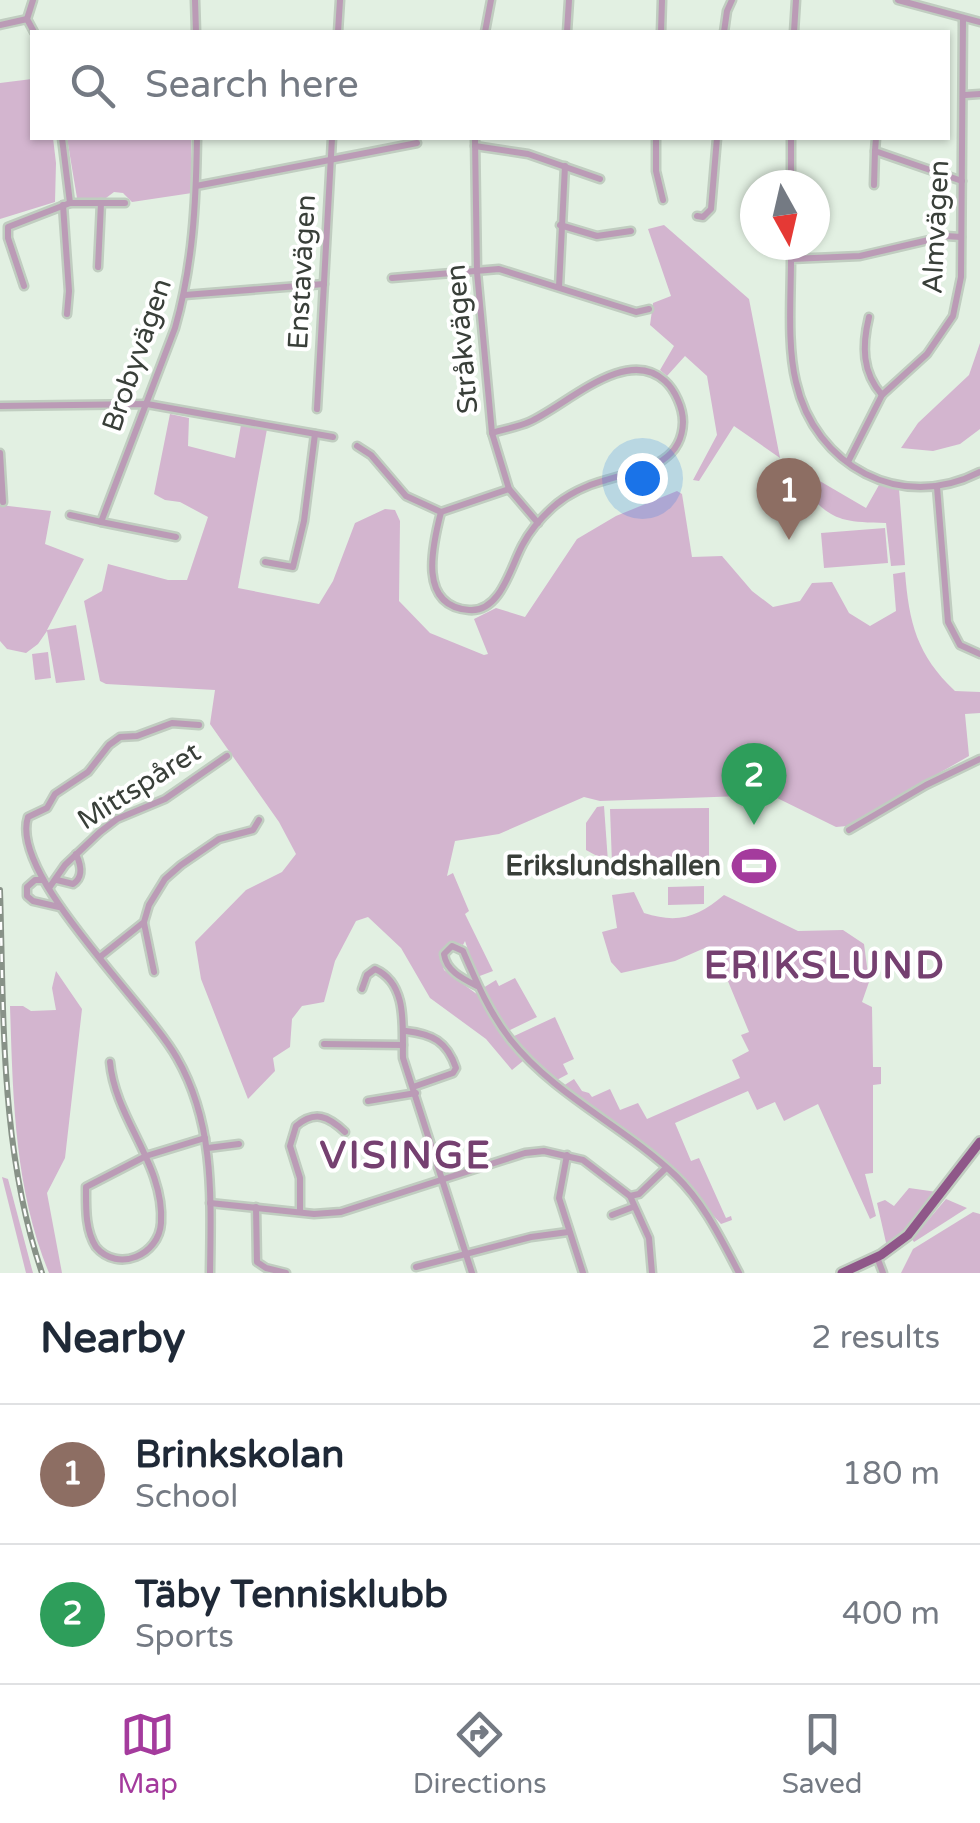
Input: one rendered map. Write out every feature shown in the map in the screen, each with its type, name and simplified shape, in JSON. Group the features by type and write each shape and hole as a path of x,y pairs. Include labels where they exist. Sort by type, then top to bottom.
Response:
{"main road":[{"path":"842,1273 877,1257 908,1235 980,1142"}],"street":[{"path":"33,0 27,19 33,30"},
{"path":"195,0 196,30"},
{"path":"338,30 340,0"},
{"path":"485,30 490,0"},
{"path":"568,30 569,0"},
{"path":"661,30 662,0"},
{"path":"724,30 732,0"},
{"path":"794,30 796,0"},
{"path":"898,0 980,22"},
{"name":"Almvägen","path":"848,462 882,395 927,354 953,316 961,277 963,18"},
{"path":"0,26 27,19"},
{"path":"965,94 980,94"},
{"path":"62,140 67,314"},
{"name":"Brobyvägen","path":"101,522 185,295 194,234 196,140"},
{"name":"Enstavägen","path":"316,408 332,140"},
{"path":"656,140 656,172 663,200"},
{"path":"697,216 703,217 711,209 716,140"},
{"path":"791,140 791,170"},
{"path":"874,186 876,140"},
{"path":"475,142 528,154 600,179"},
{"name":"Stråkvägen","path":"475,142 478,272 492,432 509,489 538,523"},
{"path":"196,186 417,143"},
{"path":"875,150 962,180"},
{"path":"559,287 565,166"},
{"path":"98,267 101,203"},
{"path":"24,286 8,227 66,204 125,203"},
{"path":"560,226 597,236 631,232"},
{"path":"830,257 860,256 946,236 962,237"},
{"path":"791,260 795,380 809,421 824,444 875,480 902,486 937,486 966,480 980,472"},
{"path":"392,278 499,269 640,313 649,309"},
{"path":"185,295 324,284"},
{"path":"869,317 864,335 866,368 870,381 882,395"},
{"path":"441,512 432,567 434,588 440,600 475,612 493,601 523,544 554,506 604,480 656,467 681,438 683,418 678,400 666,382 633,368 611,374 527,423 492,432"},
{"path":"0,406 147,404 332,437"},
{"path":"265,562 293,567 304,521 315,434"},
{"path":"357,446 371,455 406,496 441,512 509,489"},
{"path":"0,452 4,502"},
{"path":"937,486 948,622 960,645 980,654"},
{"path":"70,515 176,537"},
{"path":"199,725 172,723 137,736 120,737 88,772 54,794 47,808 28,817 24,830 60,908 178,1059 198,1103 208,1148 210,1273"},
{"name":"Mittspåret","path":"50,888 76,854 117,820 165,799 227,756"},
{"path":"849,830 942,776 980,759"},
{"path":"100,957 144,922 157,892 180,865 219,839 253,830 260,820"},
{"name":"Mittspåret","path":"57,880 76,884 82,869 76,854"},
{"path":"44,880 31,883 27,896 33,902 60,908"},
{"path":"144,922 154,972"},
{"path":"132,933 146,942"},
{"path":"476,986 462,979 445,960 444,954 452,946 462,951 476,986 509,1038 554,1084 666,1168 692,1194 739,1273"},
{"path":"375,955 375,969"},
{"path":"362,989 366,975 375,969"},
{"path":"375,969 390,980 406,1031 402,1045 414,1090 472,1273"},
{"path":"368,1102 414,1090 453,1073 456,1068 441,1040 430,1034 406,1031"},
{"path":"324,1044 402,1045"},
{"path":"110,1062 115,1094 146,1156 162,1212 158,1237 144,1257 121,1262 98,1251 88,1228 86,1187 146,1156 205,1138"},
{"path":"300,1212 300,1178 290,1146 296,1126 314,1116 327,1117 345,1132"},
{"path":"208,1148 239,1144"},
{"path":"210,1203 314,1214 359,1208 528,1152 566,1155 598,1168 630,1196 649,1238 652,1273"},
{"path":"566,1155 559,1198 583,1273"},
{"path":"630,1196 639,1194 666,1168"},
{"path":"256,1207 257,1262 286,1273"},
{"path":"612,1216 634,1207"},
{"path":"416,1268 531,1237 568,1232"},
{"path":"877,1257 883,1273"}],"shaded area":[{"path":"30,79 30,140 53,140 56,163 55,202 0,219 0,83"},
{"path":"67,140 191,140 192,193 132,202 123,193 114,192 106,198 77,198"},
{"path":"664,225 749,299 780,458 734,426 699,481 693,480 717,435 707,376 685,356 667,376 660,370 674,346 650,325 653,303 671,296 648,229"},
{"path":"980,343 980,429 960,444 933,451 901,448 918,423 969,375"},
{"path":"170,414 189,418 188,446 235,458 241,425 267,429 238,588 319,604 333,581 355,523 385,509 395,510 400,521 399,601 430,633 484,655 488,654 474,619 496,608 525,617 577,539 616,516 677,491 682,494 692,557 722,556 752,591 773,607 800,601 812,583 832,582 849,613 870,626 896,611 893,574 905,572 917,637 932,664 955,691 980,692 980,713 965,714 969,756 847,826 836,827 771,795 600,801 584,797 499,834 455,841 447,876 453,873 469,911 465,914 493,971 477,977 465,941 463,945 454,942 440,956 444,970 478,995 523,1061 512,1070 486,1039 430,998 401,948 368,917 356,921 335,961 324,1002 302,1006 292,1019 290,1047 273,1058 275,1071 248,1099 201,979 195,942 246,890 282,872 296,854 279,822 210,724 215,690 100,681 84,601 102,591 108,564 168,580 187,580 208,517 154,494"},
{"path":"794,466 866,508 879,485 899,489 905,565 891,566 886,523 833,515 792,479"},
{"path":"0,505 51,511 45,544 84,559 47,630 76,625 85,680 56,683 47,631 26,653 7,649 0,641"},
{"path":"885,528 888,563 824,568 821,533"},
{"path":"48,652 51,678 35,680 32,654"},
{"path":"604,806 608,862 586,850 586,823 597,807"},
{"path":"709,808 709,863 612,864 610,809"},
{"path":"704,886 704,904 668,905 668,887"},
{"path":"634,892 644,913 656,916 687,916 724,895 798,931 843,930 864,944 869,982 862,1002 872,1007 873,1067 881,1067 881,1084 873,1085 873,1173 865,1174 876,1216 870,1219 818,1104 784,1121 775,1102 757,1110 748,1091 675,1123 691,1161 699,1158 726,1218 731,1216 732,1220 721,1224 651,1148 563,1086 574,1079 592,1097 610,1089 620,1110 638,1103 647,1119 740,1078 732,1060 749,1051 741,1035 749,1032 725,974 707,947 675,961 621,973 611,962 602,932 617,928 612,895"},
{"path":"56,971 82,1009 65,1158 47,1193 62,1273 49,1273 37,1241 22,1175 14,1108 10,1006 23,1006 31,1011 56,1010 52,988"},
{"path":"515,978 537,1017 508,1031 483,988 496,980 499,986"},
{"path":"555,1017 574,1059 563,1064 568,1074 555,1081 512,1037"},
{"path":"2,1177 8,1179 33,1273 26,1273"},
{"path":"909,1188 937,1192 905,1233 887,1247 877,1203 885,1200 894,1206"},
{"path":"946,1199 967,1208 914,1242 912,1239"},
{"path":"973,1212 980,1214 980,1273 901,1273 913,1249"}],"railway":[{"path":"0,890 11,1132 28,1226 42,1273"}],"place":[{"name":"Brinkskolan","path":"789,540"},
{"name":"Täby Tennisklubb","path":"754,825"},
{"name":"Erikslundshallen","path":"754,866"}],"district":[{"name":"ERIKSLUND","path":"825,966"},
{"name":"VISINGE","path":"406,1156"}]}
